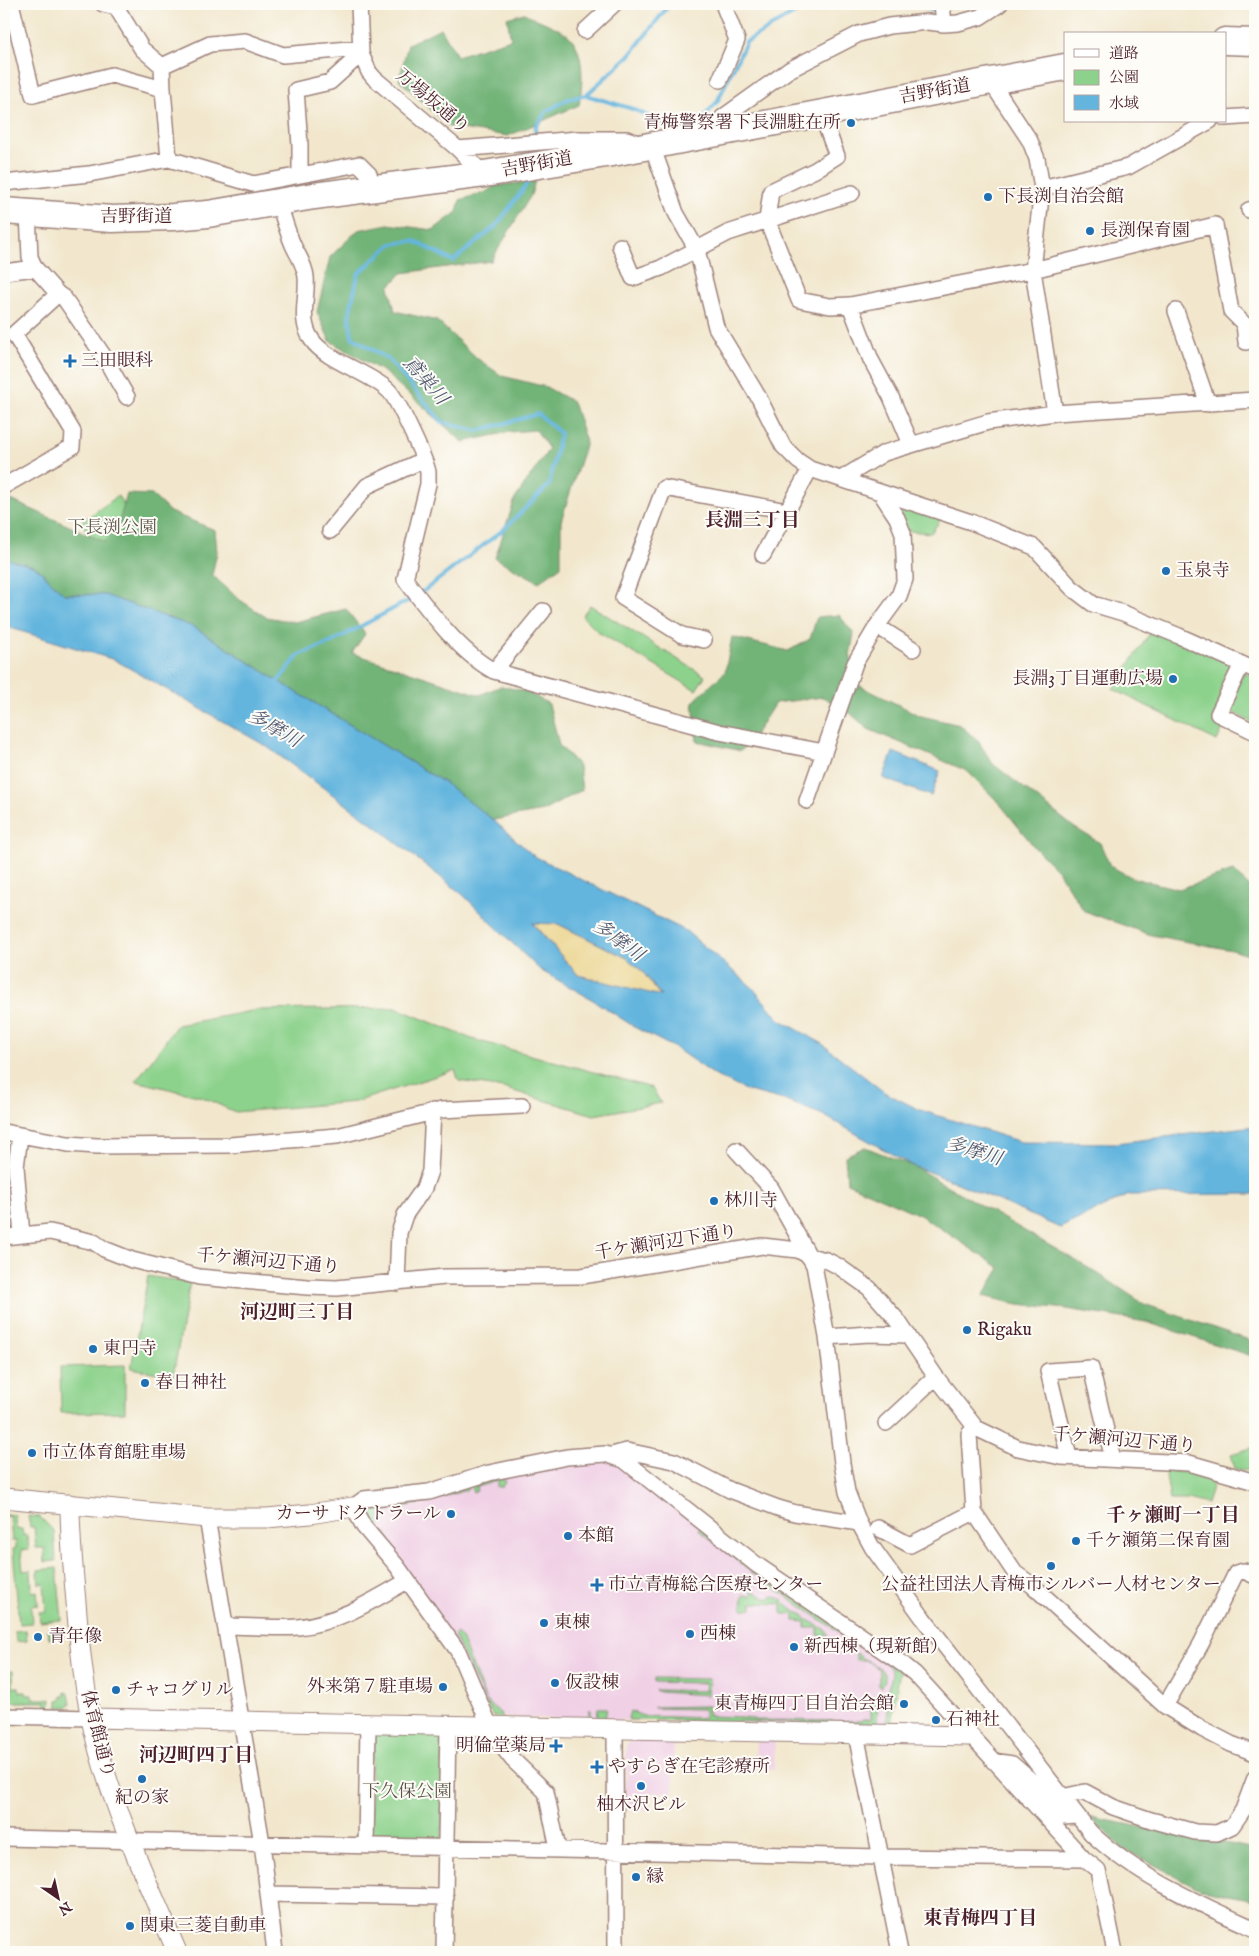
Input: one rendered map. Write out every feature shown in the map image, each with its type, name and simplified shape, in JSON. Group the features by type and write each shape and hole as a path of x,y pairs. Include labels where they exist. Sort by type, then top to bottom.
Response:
{"highway":[{"path":"1226,41 1255,42"},
{"name":"吉野街道","path":"16,212 112,218 173,217 208,214 278,201 484,174 534,154 648,146 1064,67"}],"street":[{"path":"103,4 116,7 142,50 162,66 169,159"},
{"path":"300,175 296,90 330,82 361,51 359,4"},
{"path":"585,31 614,4"},
{"path":"720,80 737,40 723,4"},
{"path":"718,133 723,118 789,70 859,34 889,26 928,22 943,15 958,23 980,17 1000,4"},
{"path":"10,7 33,95 112,75 163,89"},
{"path":"162,66 210,44 228,42 245,41 283,55 361,51"},
{"name":"万場坂通り","path":"361,51 369,72 374,78 458,148 484,174"},
{"path":"992,82 1030,141 1038,159 1042,188 1034,270 1055,413"},
{"path":"821,113 837,156 815,170 771,191 767,220 799,300 830,306 850,305 1034,270 1215,225 1231,311 1244,324 1246,342"},
{"path":"1226,118 1255,116"},
{"path":"1042,188 1128,167 1208,122"},
{"path":"648,146 676,213 697,250 716,327 759,398 783,446 810,469 971,522 1034,547 1072,588 1092,604 1123,613 1249,667 1218,714 1255,732"},
{"path":"458,148 534,154"},
{"path":"4,183 89,174 169,159 254,184 359,164 369,174 374,188"},
{"path":"620,246 633,278 661,268 728,233 852,193"},
{"path":"278,201 293,245 305,268 304,319 312,341 322,350 388,390 399,405 423,460 428,472 428,484 405,579 423,603 473,659 494,671 719,732 824,752"},
{"path":"16,212 35,268 58,294 64,298 128,397"},
{"path":"4,272 35,268"},
{"path":"4,486 72,446 73,432 14,334 58,294"},
{"path":"850,305 871,360 891,397 911,444"},
{"path":"1176,311 1208,404"},
{"path":"841,479 884,453 988,422 1055,413 1255,400"},
{"path":"330,531 367,486 423,460"},
{"path":"763,555 810,469"},
{"path":"704,640 682,635 623,598 664,488 787,511"},
{"path":"807,801 855,663 877,626 899,596 905,578 903,533 897,518 880,492"},
{"path":"494,671 542,611"},
{"path":"877,626 913,649"},
{"path":"4,1132 68,1144 97,1146 245,1144 337,1136 433,1111 522,1106"},
{"path":"397,1283 399,1233 405,1215 424,1188 430,1171 433,1111"},
{"path":"20,1136 16,1168 22,1235"},
{"path":"736,1150 771,1188 814,1265 827,1337 842,1463 848,1492 859,1523 872,1547 923,1618 1076,1816 1110,1851 1183,1894 1255,1929"},
{"name":"千ケ瀬河辺下通り","path":"4,1237 50,1232 94,1242 104,1249 132,1260 199,1277 337,1288 459,1277 582,1276 762,1246 798,1250 838,1266 869,1288 908,1335 936,1377 976,1428 1018,1448 1069,1457 1189,1463 1255,1483"},
{"path":"827,1337 869,1334 908,1335"},
{"path":"1069,1457 1048,1372 1091,1368 1113,1459"},
{"path":"886,1423 936,1377"},
{"path":"976,1428 969,1434 974,1512 1015,1572 1032,1585 1165,1706 1202,1729 1255,1753"},
{"path":"4,1498 207,1518 267,1518 310,1514 353,1507 364,1500 429,1492 489,1473 532,1463 580,1456 611,1455 627,1451 674,1461 730,1490 795,1514 859,1523"},
{"path":"611,1455 630,1463 757,1565 909,1669 1084,1859 1098,1870 1115,1952"},
{"name":"体育館通り","path":"70,1504 70,1534 78,1629 91,1718 106,1773 131,1841 177,1952"},
{"path":"353,1507 364,1527 407,1581 458,1651 490,1727 507,1753 546,1792 558,1850"},
{"path":"878,1528 910,1544 974,1512"},
{"path":"207,1518 262,1843 275,1952"},
{"path":"1165,1706 1201,1644 1236,1573 1244,1571 1255,1576"},
{"path":"226,1626 299,1627 321,1623 356,1609 407,1581"},
{"path":"4,1716 969,1736"},
{"path":"366,1846 368,1724"},
{"path":"444,1952 448,1726"},
{"path":"615,1729 616,1952"},
{"path":"856,1734 900,1952"},
{"path":"993,1761 1012,1764 1036,1784 1064,1817 1076,1816"},
{"path":"1062,1797 1085,1792 1113,1807 1151,1820 1195,1832 1217,1833 1232,1826 1243,1810 1255,1778"},
{"path":"4,1838 880,1857 1084,1859"},
{"path":"268,1894 446,1897"}],"shaded area":[{"name":"市立青梅総合医療センター","path":"606,1460 621,1464 900,1670 891,1727 493,1717 370,1524 379,1503 571,1462"},
{"path":"635,1737 674,1738 673,1793 650,1793 650,1810 626,1810 626,1745"},
{"path":"756,1740 775,1740 774,1769 755,1768"}],"green space":[{"path":"524,13 561,31 575,43 582,69 579,105 508,136 449,127 399,80 408,44 441,28 457,56 511,39 507,18"},
{"path":"535,181 531,195 491,261 402,273 389,287 395,311 437,321 478,359 502,376 546,387 573,402 586,442 561,521 561,566 539,582 495,558 515,499 549,449 536,430 509,432 463,442 384,372 330,341 317,312 330,257 358,230 388,224 433,230 457,212 460,200 486,192 494,186"},
{"path":"127,494 152,495 170,512 215,530 217,552 212,575 240,600 266,617 295,622 346,609 365,634 352,653 480,695 501,686 525,691 549,704 559,745 579,766 582,790 543,811 493,820 445,783 194,627 105,595 64,594 36,567 4,558 4,497 105,542 117,529"},
{"name":"下長渕公園","path":"118,496 143,533 106,559 81,522"},
{"path":"894,501 941,519 931,533 908,531"},
{"path":"590,605 705,676 696,690 598,632 582,616"},
{"path":"839,615 854,634 850,655 858,685 921,716 960,725 978,741 993,764 1075,828 1100,843 1110,866 1133,878 1179,889 1233,871 1255,892 1255,957 1232,950 1151,935 1084,911 1058,871 1036,849 1000,804 967,771 868,729 850,713 823,697 775,703 758,730 741,751 697,741 693,702 725,672 732,637 788,651 810,639 817,617"},
{"name":"長淵3丁目運動広場","path":"1152,630 1230,661 1233,669 1226,721 1217,741 1113,689"},
{"path":"1243,673 1255,674 1255,721 1251,722 1225,708"},
{"path":"396,1008 472,1039 652,1088 661,1103 594,1115 503,1088 459,1081 455,1070 355,1102 235,1112 202,1097 136,1081 177,1025 257,1010"},
{"path":"865,1147 913,1166 1097,1273 1144,1304 1255,1342 1255,1357 1146,1322 1067,1309 1018,1304 983,1296 1000,1268 920,1215 847,1183 845,1156"},
{"path":"148,1276 190,1283 173,1376 131,1368"},
{"path":"125,1365 125,1412 61,1413 60,1367"},
{"path":"1255,1447 1255,1471 1235,1469 1231,1454"},
{"path":"1165,1470 1215,1477 1207,1504 1191,1500 1170,1500"},
{"path":"502,1477 505,1482 502,1487 497,1487 497,1481 476,1487 477,1491 473,1493 471,1486"},
{"path":"467,1487 468,1489 429,1502 400,1507 400,1504 383,1506 383,1517 379,1518 381,1524 376,1529 382,1536 386,1532 390,1541 386,1543 369,1523 368,1505"},
{"path":"4,1514 15,1515 16,1529 22,1529 23,1535 27,1535 29,1549 21,1550 23,1571 31,1570 32,1592 37,1591 38,1605 31,1606 32,1623 19,1624 13,1549 16,1548 16,1541 12,1541 10,1517 4,1516"},
{"path":"28,1516 40,1517 54,1531 56,1561 45,1562 44,1548 36,1548 34,1527 30,1527"},
{"path":"700,1528 900,1670 891,1725 887,1722 887,1693 892,1677 889,1666 751,1572 699,1530"},
{"path":"57,1568 62,1620 40,1622 39,1612 46,1612 44,1583 39,1584 38,1570"},
{"path":"752,1590 767,1599 773,1596 779,1598 806,1619 824,1629 829,1635 818,1635 818,1628 806,1628 806,1622 794,1621 794,1614 782,1614 782,1604 752,1603 752,1609 742,1609 743,1595 752,1596"},
{"path":"59,1626 60,1629 63,1629 63,1638 49,1639 48,1628"},
{"path":"26,1630 27,1641 16,1642 15,1631"},
{"path":"457,1633 462,1640 486,1700 503,1718 493,1717 454,1635"},
{"path":"856,1652 862,1658 865,1660 856,1660"},
{"path":"870,1662 878,1666 883,1672 885,1681 882,1687 879,1686 879,1669"},
{"path":"4,1671 13,1671 13,1687 19,1687 20,1692 26,1692 27,1695 33,1695 33,1699 51,1699 50,1707 46,1707 46,1702 4,1702"},
{"path":"654,1678 709,1679 708,1695 659,1692 655,1690 705,1691 705,1683 654,1682"},
{"path":"65,1692 69,1693 71,1703 68,1707 58,1707 58,1700 65,1696"},
{"path":"871,1699 876,1703 877,1709 877,1722 873,1724 629,1720 628,1718 630,1711 643,1716 704,1718 704,1709 654,1707 708,1706 708,1716 740,1717 754,1720 860,1721 871,1719 871,1707 868,1702"},
{"path":"598,1708 607,1708 605,1719 589,1720 589,1710 591,1710 591,1717 597,1718"},
{"name":"下久保公園","path":"377,1731 439,1733 443,1738 442,1837 437,1841 374,1840 370,1835 372,1736"},
{"path":"1090,1817 1255,1849 1255,1900 1202,1890 1122,1848"}],"sand":[{"path":"532,922 558,924 627,958 643,972 661,997 578,975"}],"water":[{"name":"多摩川","path":"4,558 36,567 64,594 105,595 194,627 445,783 493,820 534,856 686,931 752,987 779,1019 821,1043 884,1092 920,1110 1021,1142 1116,1143 1255,1126 1255,1194 1128,1195 1060,1228 953,1181 913,1166 823,1115 784,1100 745,1090 716,1076 675,1048 636,1028 593,1000 540,970 462,894 373,824 266,746 115,660 4,626","holes":["532,923 558,924 627,958 643,972 661,996 578,975"]},
{"path":"893,752 940,771 931,796 883,778"}],"waterway":[{"path":"534,138 536,126 547,111 568,99 586,95 629,56 670,4"},
{"path":"586,95 633,109 671,127 702,119 717,102 746,42 809,4"},
{"path":"917,4 934,11 938,10"},
{"path":"945,8 960,4"},
{"name":"鳶巣川","path":"421,593 503,530 549,485 560,433 538,414 477,431 442,422 388,359 352,337 349,316 358,274 391,244 414,241 453,261 496,226 527,184 529,177"},
{"name":"鳶巣川","path":"275,685 299,655 330,643 415,597"}],"place":[{"name":"青梅警察署下長淵駐在所","path":"851,123"},
{"name":"下長渕自治会館","path":"988,197"},
{"name":"長渕保育園","path":"1090,231"},
{"name":"三田眼科","path":"70,361"},
{"name":"玉泉寺","path":"1166,571"},
{"name":"長淵3丁目運動広場","path":"1173,679"},
{"name":"林川寺","path":"714,1201"},
{"name":"Rigaku","path":"967,1330"},
{"name":"東円寺","path":"93,1349"},
{"name":"春日神社","path":"145,1383"},
{"name":"市立体育館駐車場","path":"32,1453"},
{"name":"カーサ ドクトラール","path":"451,1514"},
{"name":"本館","path":"568,1536"},
{"name":"千ケ瀬第二保育園","path":"1076,1541"},
{"name":"公益社団法人青梅市シルバー人材センター","path":"1051,1566"},
{"name":"市立青梅総合医療センター","path":"597,1585"},
{"name":"東棟","path":"544,1623"},
{"name":"西棟","path":"690,1634"},
{"name":"青年像","path":"38,1637"},
{"name":"新西棟（現新館）","path":"794,1647"},
{"name":"仮設棟","path":"555,1683"},
{"name":"外来第７駐車場","path":"443,1687"},
{"name":"チャコグリル","path":"116,1690"},
{"name":"東青梅四丁目自治会館","path":"904,1704"},
{"name":"石神社","path":"936,1720"},
{"name":"明倫堂薬局","path":"556,1746"},
{"name":"やすらぎ在宅診療所","path":"597,1767"},
{"name":"紀の家","path":"142,1779"},
{"name":"柚木沢ビル","path":"641,1786"},
{"name":"縁","path":"636,1877"},
{"name":"関東三菱自動車","path":"130,1926"}],"district":[{"name":"長淵三丁目","path":"752,521"},
{"name":"河辺町三丁目","path":"297,1313"},
{"name":"千ヶ瀬町一丁目","path":"1173,1516"},
{"name":"河辺町四丁目","path":"196,1756"},
{"name":"東青梅四丁目","path":"980,1919"}]}
